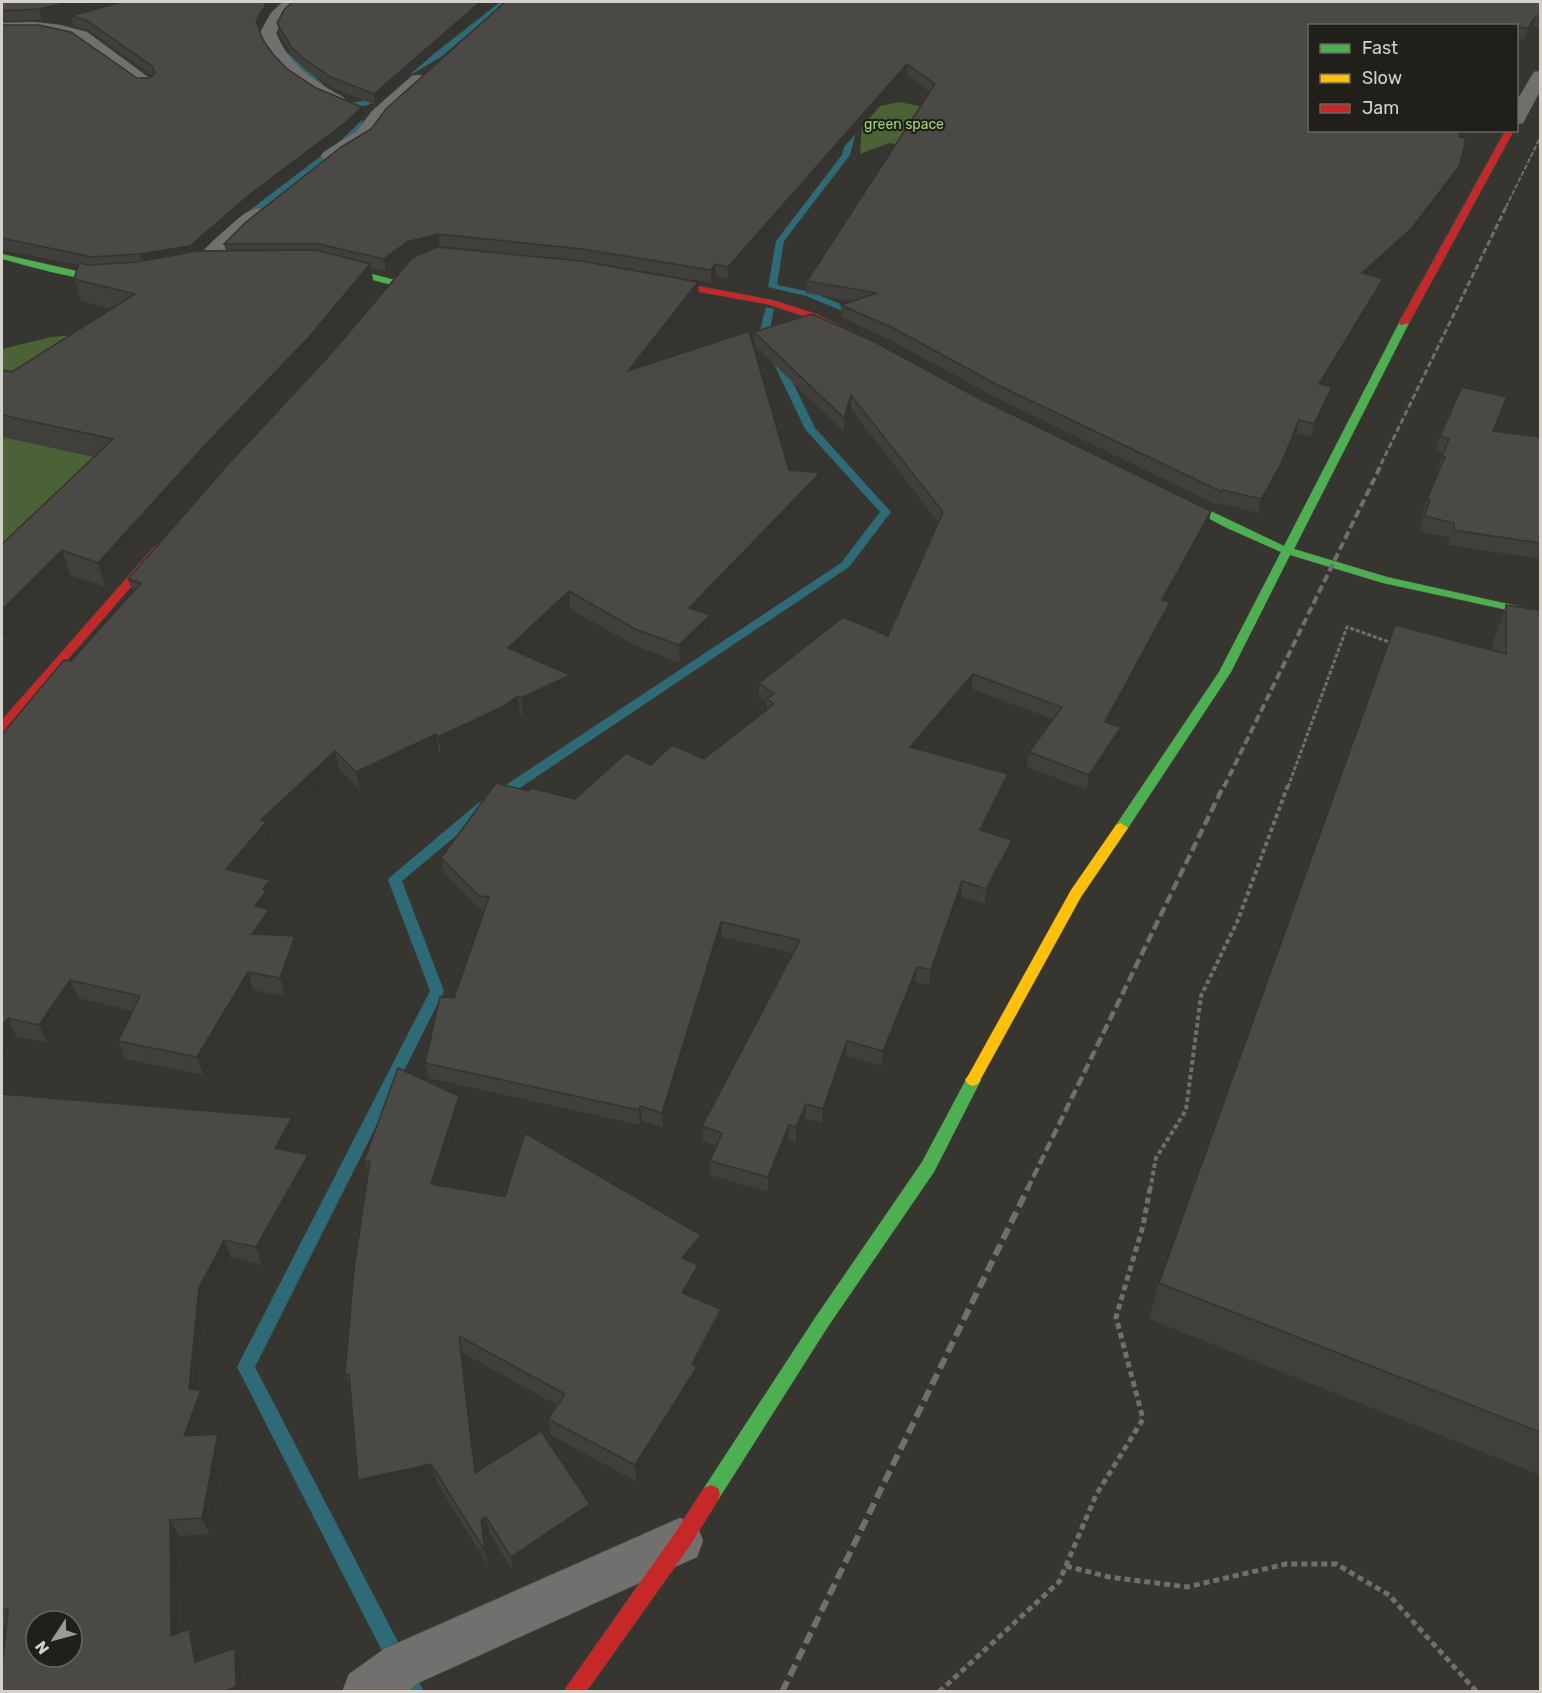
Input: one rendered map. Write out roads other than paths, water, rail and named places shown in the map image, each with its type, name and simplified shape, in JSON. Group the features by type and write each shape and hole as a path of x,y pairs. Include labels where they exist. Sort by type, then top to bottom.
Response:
{"street":[{"path":"292,2 277,17 268,33 272,46 299,77 321,93 356,109 379,116"},
{"path":"2,28 47,26 77,18"},
{"path":"47,26 81,36 147,83"},
{"path":"319,166 365,134 379,116 432,68"},
{"path":"1518,115 1540,76"},
{"path":"573,1692 682,1540 821,1323 928,1167 982,1063 1077,894 1225,672 1413,306 1509,132"},
{"path":"197,266 207,263 240,228 268,206"},
{"path":"2,257 94,278 133,276"},
{"path":"197,266 224,264"},
{"path":"321,264 392,282"},
{"path":"640,279 769,302 813,315 863,339"},
{"path":"1153,487 1289,551 1332,566 1453,596 1540,614"},
{"path":"2,727 171,535"},
{"path":"367,1692 401,1666 682,1540"}],"waterway":[{"path":"409,72 438,55 503,2"},
{"path":"285,55 320,86"},
{"path":"340,102 352,105 364,104 385,92"},
{"path":"240,222 341,145 360,127 359,119 347,112"},
{"path":"854,124 846,155 780,241 772,287 808,294 857,314"},
{"path":"494,250 537,258"},
{"path":"414,1692 246,1367 437,991 395,880 482,807 845,565 886,512 810,429 764,333 769,309"}],"railway":[{"path":"1506,207 1540,138"},
{"path":"1381,464 1507,205"},
{"path":"1224,787 1382,463"},
{"path":"1027,1190 1224,785"},
{"path":"782,1692 1028,1188"}],"park label":[{"name":"green space","path":"904,124"}]}
